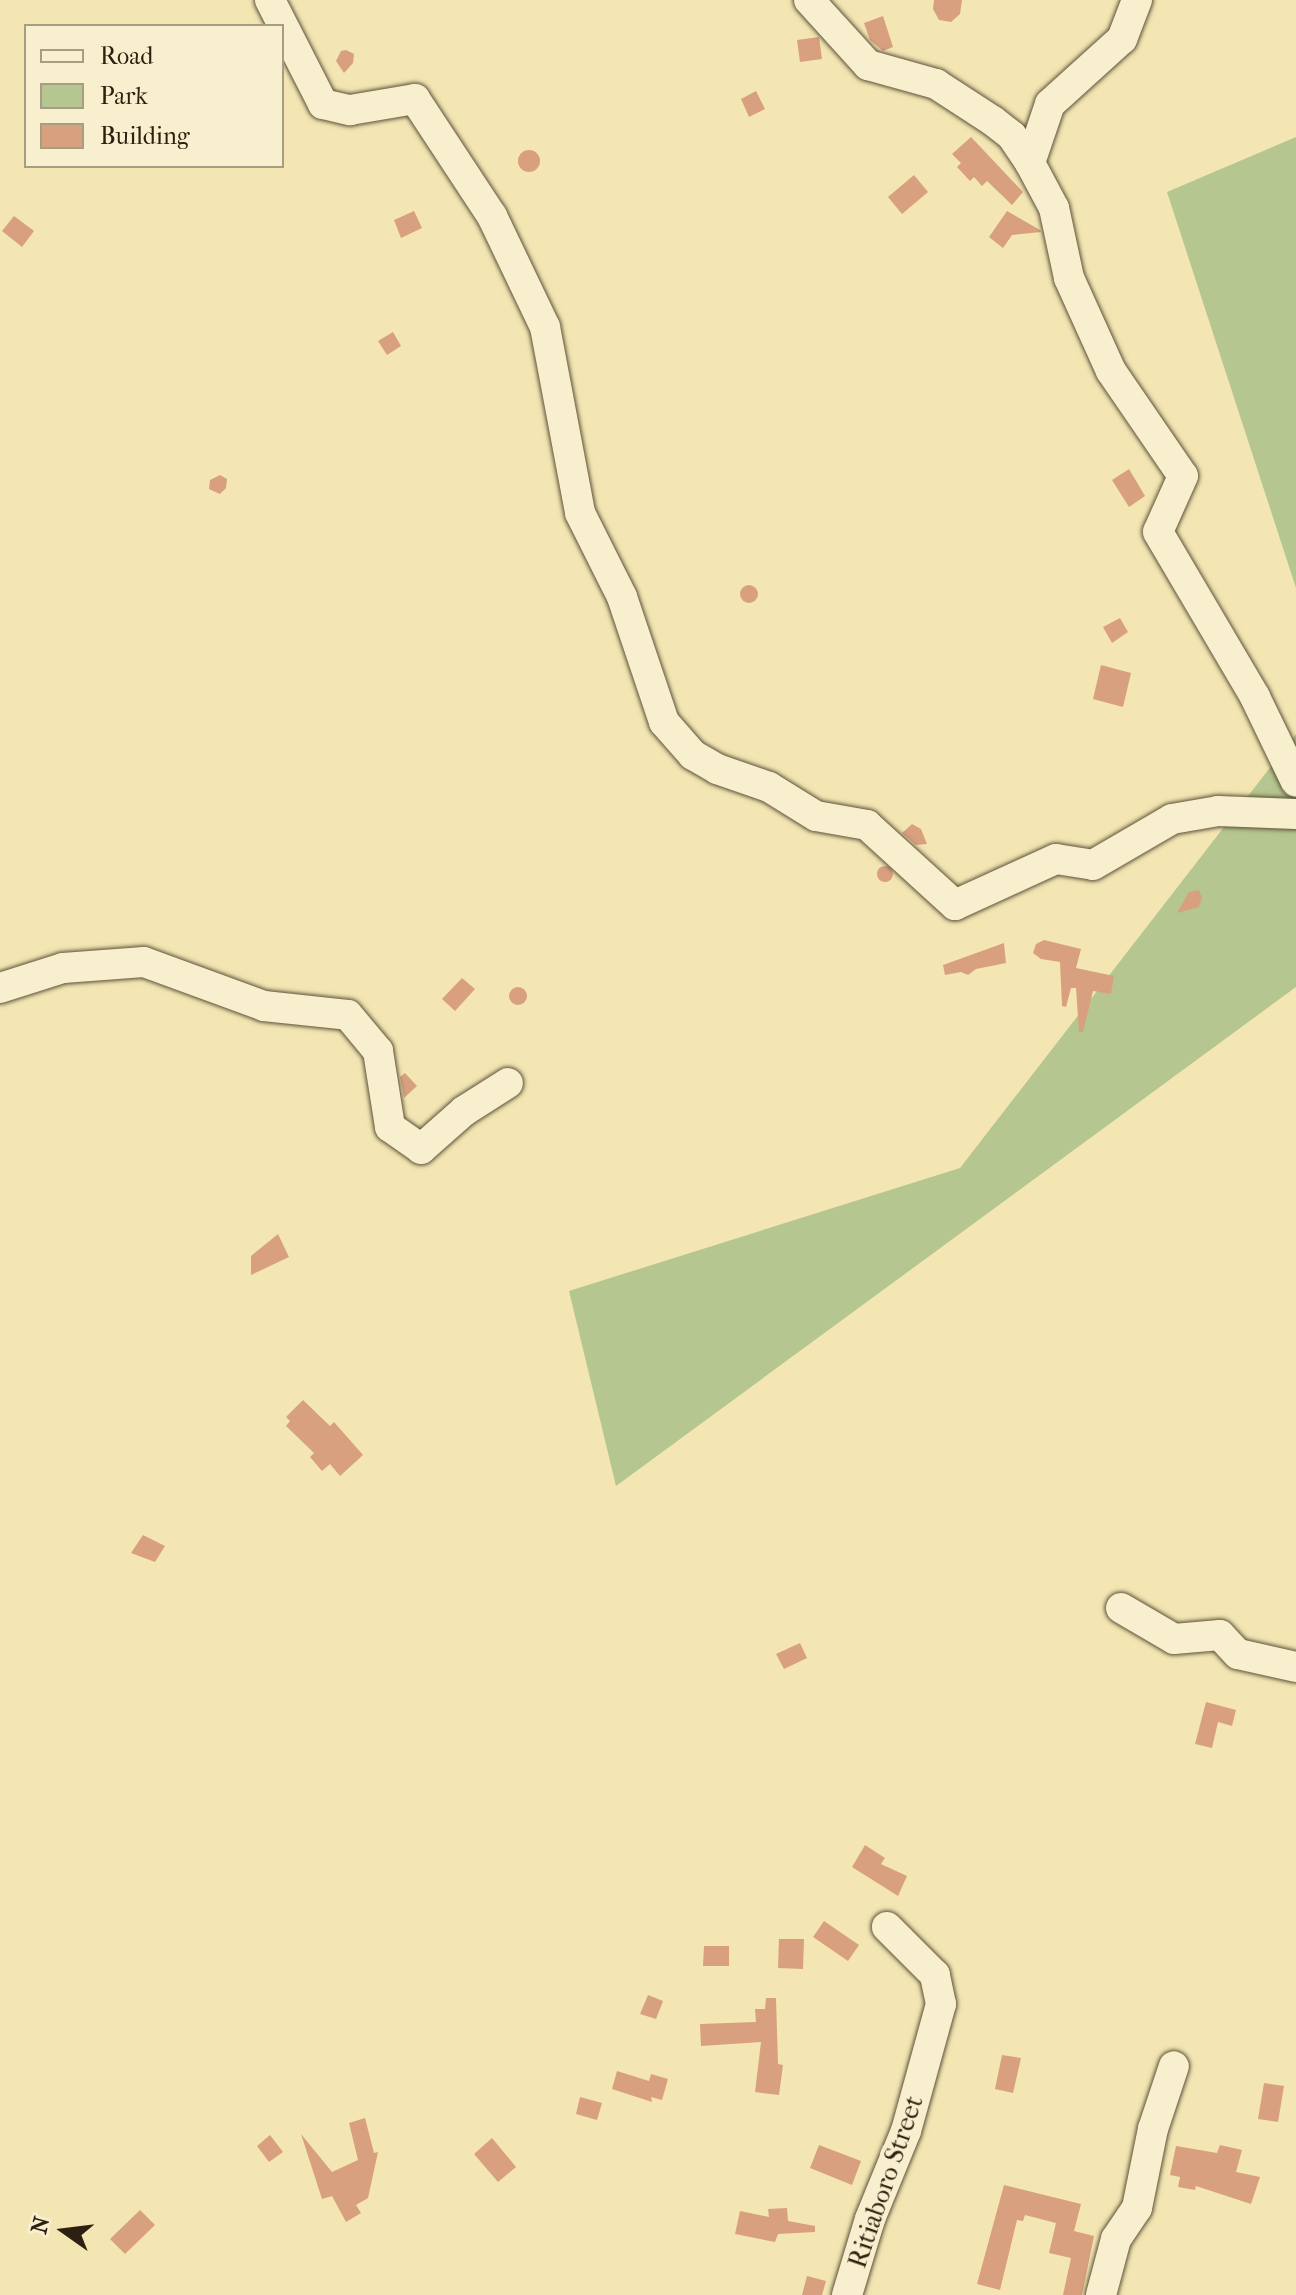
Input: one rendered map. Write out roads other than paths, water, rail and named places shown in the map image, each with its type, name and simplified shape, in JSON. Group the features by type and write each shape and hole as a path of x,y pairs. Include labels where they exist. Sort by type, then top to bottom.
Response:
{"street":[{"path":"270,0 282,24"},
{"path":"809,0 868,65 936,84 1012,136 1030,163 1054,208 1069,278 1111,371 1183,476 1158,532 1255,697 1296,782"},
{"path":"1030,163 1050,104 1122,39 1137,0"},
{"path":"284,27 323,104 350,110 415,99 492,216 545,327 580,513 622,597 664,722 693,755 717,769 769,787 816,816 867,825 955,905 1056,859 1093,865 1172,819 1218,811 1296,814"},
{"path":"0,988 63,968 144,962 264,1006 348,1015 378,1051 390,1127 421,1149 464,1111 508,1083"},
{"path":"1121,1608 1174,1639 1220,1635 1238,1654 1296,1667"},
{"name":"Ritiaboro Street","path":"847,2295 924,2069 941,2004 935,1975 887,1927"},
{"path":"1101,2295 1116,2239 1137,2208 1153,2129 1174,2066"}]}
